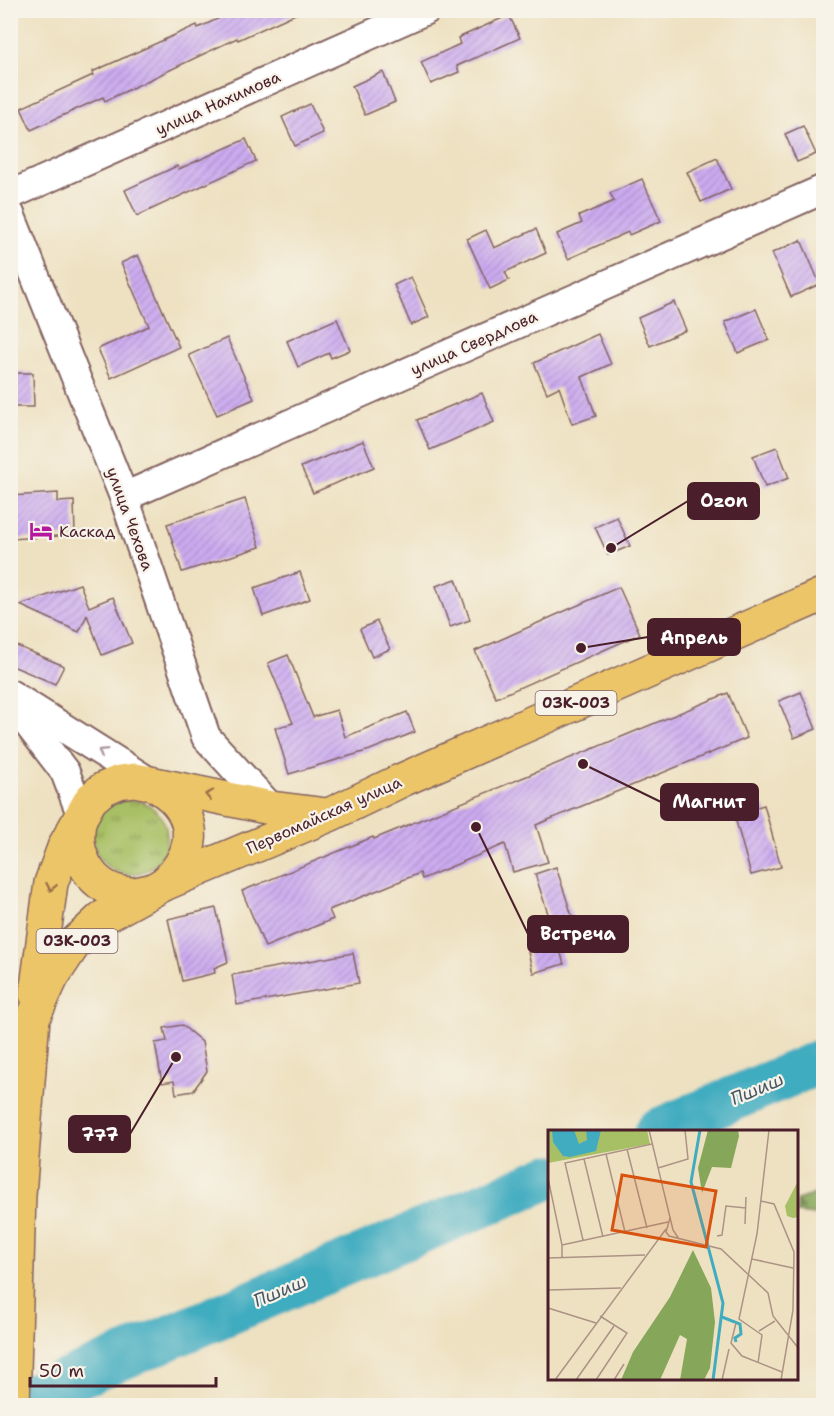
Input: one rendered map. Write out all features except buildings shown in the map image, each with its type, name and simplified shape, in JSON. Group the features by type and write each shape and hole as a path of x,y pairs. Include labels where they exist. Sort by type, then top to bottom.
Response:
{"main road":[{"name":"Первомайская улица","path":"13,1406 19,1195 33,1018 52,977 74,944 102,918 157,888 329,815 402,780 824,594"},
{"name":"03К-003","path":"33,1018 51,883 65,845 81,814 103,789 118,782 135,780 271,808 329,815"},
{"path":"81,814 77,832 78,850 86,867 98,881 114,890 132,894 157,888 178,872 186,856 190,839 187,821 179,804 167,792 151,783"}],"street":[{"name":"улица Нахимова","path":"10,195 426,10"},
{"name":"улица Свердлова","path":"124,497 824,189"},
{"name":"улица Чехова","path":"10,214 124,497 206,737 271,808"},
{"path":"10,694 151,783"},
{"path":"10,701 65,772 81,814"}],"green space":[{"path":"123,800 137,800 151,806 161,816 167,830 165,851 151,868 137,874 123,874 109,868 99,858 93,844 93,830 99,816 109,806"},
{"path":"823,1191 823,1216 798,1213 798,1200"}],"waterway":[{"name":"Пшиш","path":"659,1130 824,1060"},
{"name":"Пшиш","path":"10,1405 548,1177"}],"place":[{"name":"Каскад","path":"41,531"},
{"name":"Ozon","path":"611,548"},
{"name":"Апрель","path":"581,648"},
{"name":"Магнит","path":"583,764"},
{"name":"Встреча","path":"476,827"},
{"name":"777","path":"176,1057"}]}
